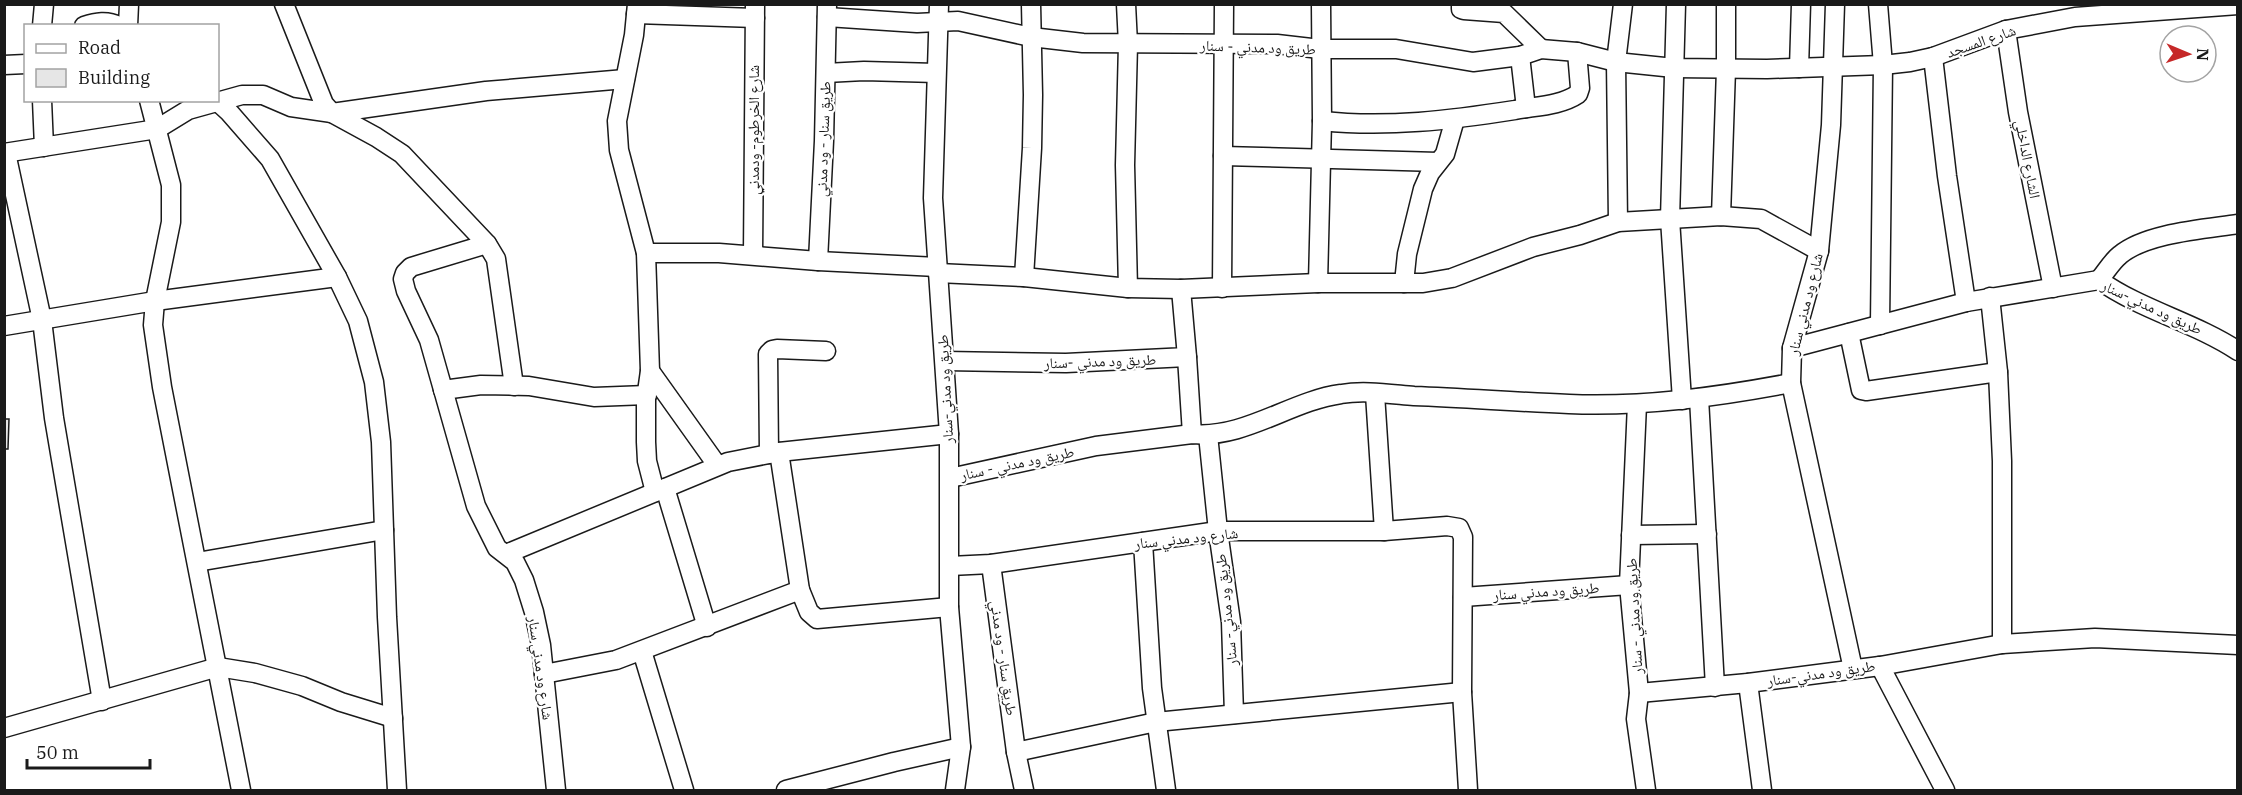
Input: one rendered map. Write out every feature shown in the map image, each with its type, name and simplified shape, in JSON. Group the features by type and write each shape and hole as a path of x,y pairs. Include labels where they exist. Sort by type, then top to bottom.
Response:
{"street":[{"path":"42,24 44,4"},
{"path":"128,24 129,4"},
{"path":"284,4 324,104 332,113 402,154 487,244 496,259 514,386"},
{"path":"1024,277 1032,148 1030,4"},
{"path":"1126,4 1128,44 1125,165 1128,288"},
{"path":"1222,288 1224,4"},
{"path":"1318,283 1322,121 1321,4"},
{"path":"1461,4 1461,9 1464,10 1504,13 1541,49"},
{"path":"1618,222 1616,62 1623,4"},
{"path":"1676,4 1670,219 1707,534 1715,687"},
{"path":"1721,216 1726,4"},
{"path":"1799,69 1801,4"},
{"name":"شارع ود مدني سنار","path":"1836,4 1826,190 1819,251 1792,348 1791,383 1853,669"},
{"path":"1878,4 1883,65 1880,325"},
{"name":"شارع المسجد","path":"1616,62 1674,68 1726,69 1799,69 1883,65 1933,57 2006,30 2075,17 2143,8 2238,5"},
{"path":"707,627 660,490 647,461 647,395 650,371 646,253 619,150 618,121 636,9 755,11"},
{"name":"شارع الخرطوم- ودمدني","path":"753,255 755,11"},
{"name":"طريق سنار - ود مدني","path":"818,261 827,11 917,23 938,13"},
{"name":"طريق ود مدني - سنار","path":"938,13 958,21 1031,37 1083,43 1277,44 1320,49 1396,49 1473,62 1520,56 1541,49 1577,52"},
{"name":"طريق ود مدني-سنار","path":"938,13 933,198 949,434 949,607 961,747 955,790"},
{"path":"90,24 98,21 116,24"},
{"name":"الشارع الداخلي","path":"2006,30 2018,112 2053,288"},
{"path":"1322,121 1391,125 1455,119 1545,105 1578,94 1580,88 1577,52 1616,62"},
{"path":"1520,56 1526,108"},
{"path":"1933,57 1947,176 1966,302"},
{"path":"4,65 24,64"},
{"path":"826,73 864,71 936,73"},
{"path":"219,101 242,95 263,95 291,107 332,113 486,91 625,80"},
{"path":"42,102 44,147"},
{"path":"150,102 171,185 171,222 155,301 153,325 162,387 241,790"},
{"path":"102,701 54,418 42,320 5,153 157,129 188,110 214,102"},
{"path":"218,102 229,111 270,159 337,277 358,321 374,382 381,442 397,790"},
{"path":"1404,283 1407,254 1423,189 1430,173 1445,154 1455,119"},
{"path":"1223,156 1438,162"},
{"path":"646,253 753,255 1024,277 1128,288 1181,290 1318,283 1440,282 1533,247 1618,222 1721,216 1761,219 1819,251"},
{"path":"2099,280 2121,254 2145,242 2169,234 2238,224"},
{"name":"شارع ود مدني سنار","path":"487,244 411,267 403,279 406,291 429,340 476,506 497,548 515,562 531,601 541,645 556,790"},
{"path":"4,326 155,301 337,277"},
{"name":"طريق ود مدني-سنار","path":"1792,348 1966,302 2099,280 2115,291 2194,326 2238,351"},
{"path":"1181,290 1187,357 1200,434"},
{"path":"1990,297 1998,372 2002,461 2002,644"},
{"path":"1849,333 1861,390 1998,372"},
{"path":"826,351 777,349 768,354 774,453 800,591 805,606 817,619 949,607"},
{"name":"طريق ود مدني -سنار","path":"945,362 1066,363 1187,357"},
{"path":"650,371 717,465"},
{"name":"طريق ود مدني - سنار","path":"950,478 1096,446 1226,432 1310,402 1341,394 1570,404 1637,404 1691,399 1791,383"},
{"path":"443,390 481,385 529,386 594,397 647,395"},
{"path":"1375,394 1383,531"},
{"name":"طريق ود مدني - سنار","path":"1637,404 1629,585 1639,693 1636,719 1646,790"},
{"path":"506,554 717,465 774,453 949,434"},
{"name":"طريق ود مدني- سنار","path":"1200,434 1218,531 1231,622 1234,714"},
{"name":"شارع ود مدني سنار","path":"950,566 991,564 1218,531 1383,531 1447,526 1458,528 1463,537 1463,597"},
{"path":"197,562 384,530"},
{"path":"1631,535 1707,534"},
{"path":"1143,542 1147,632 1156,722 1166,790"},
{"name":"طريق سنار - ود مدني","path":"991,564 1016,752 1024,790"},
{"name":"طريق ود مدني سنار","path":"1463,597 1629,585"},
{"path":"544,674 590,667 642,651 800,591"},
{"path":"1463,597 1462,692 1468,790"},
{"name":"طريق ود مدني-سنار","path":"1639,693 1715,687 1880,666 2002,644 2095,638 2238,645"},
{"path":"642,651 684,790"},
{"path":"1880,666 1945,790"},
{"path":"4,728 218,667 255,673 302,686 341,702 393,718"},
{"path":"1748,683 1762,790"},
{"path":"1016,752 1156,722 1462,692"},
{"path":"786,790 961,747"}],"building":[{"path":"4,419 9,419 8,449 4,449"}]}
